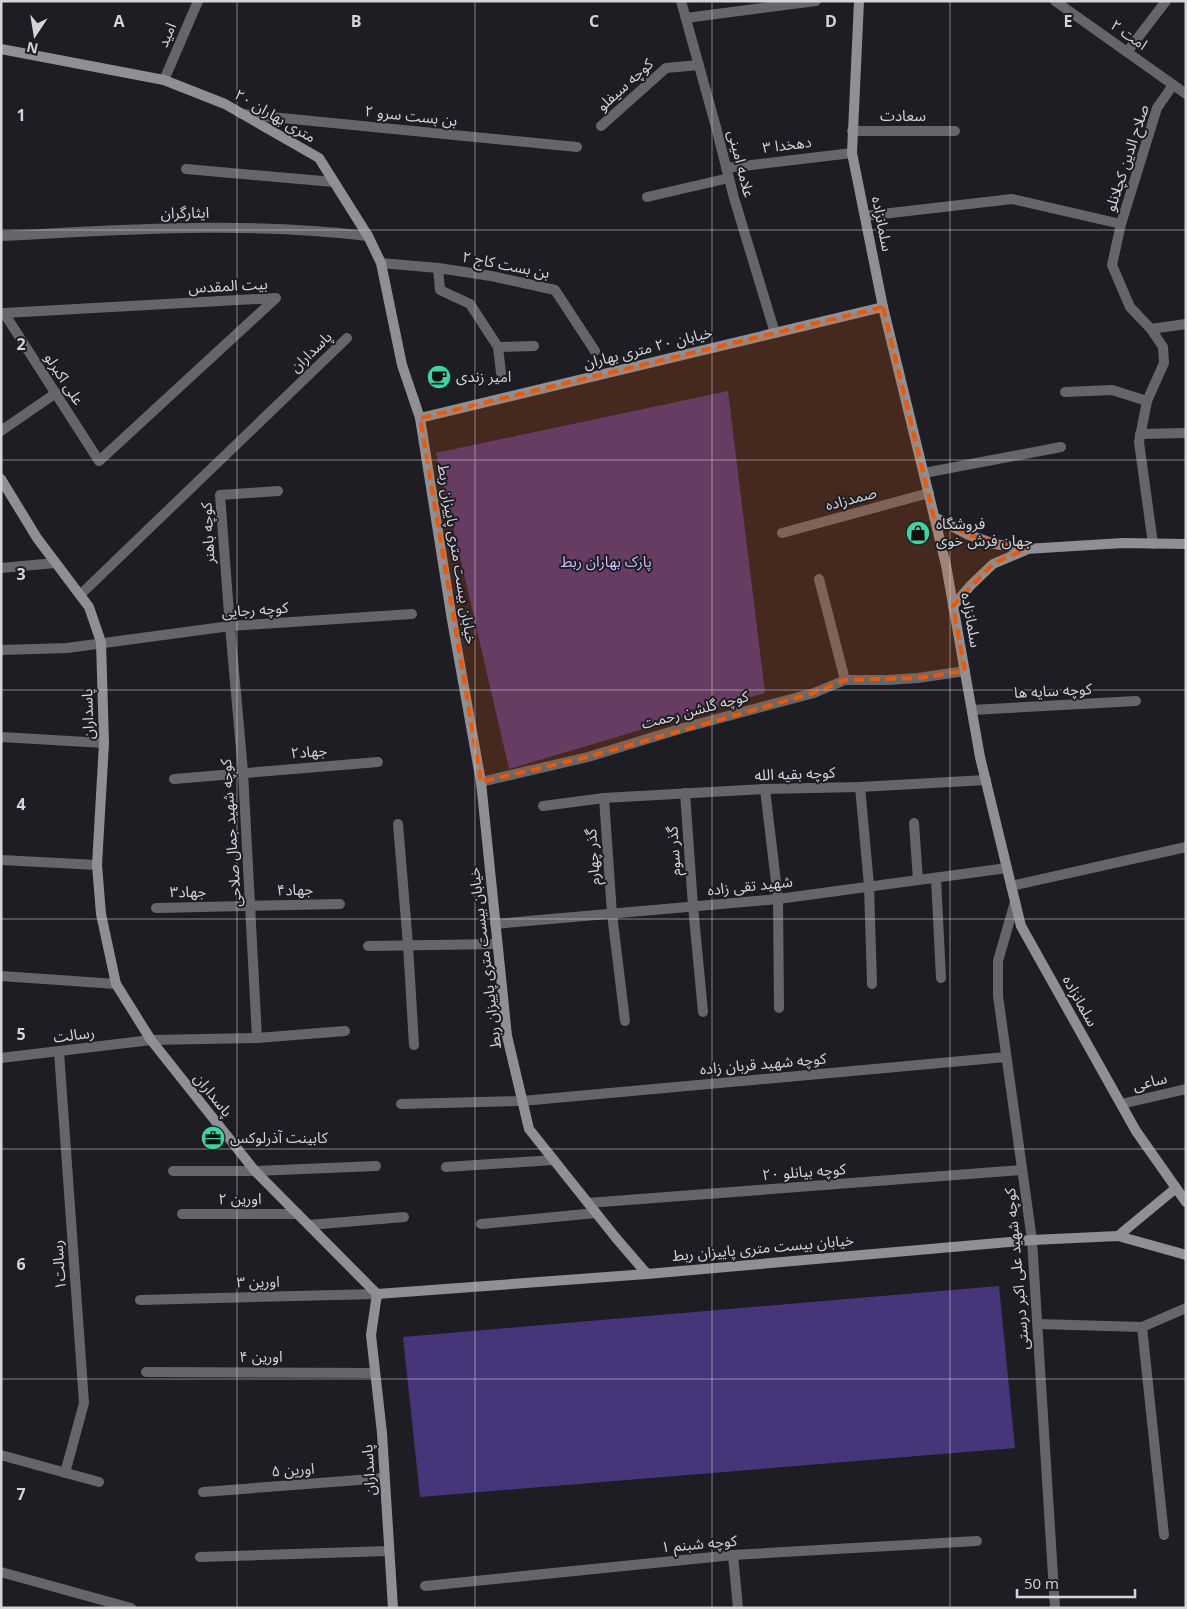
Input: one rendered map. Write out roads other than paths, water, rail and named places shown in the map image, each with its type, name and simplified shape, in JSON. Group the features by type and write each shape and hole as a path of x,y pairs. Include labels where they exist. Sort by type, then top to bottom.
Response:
{"street":[{"name":"امید","path":"164,80 198,1"},
{"path":"686,18 816,1"},
{"name":"سلمانزاده","path":"859,1 852,153 883,307 946,565 986,780 1021,926 1136,1131 1186,1202"},
{"name":"امت ۲","path":"1056,1 1186,94"},
{"path":"1127,52 1166,1"},
{"name":"علامه امینی","path":"678,2 686,18 774,333"},
{"name":"۲۰ متری بهاران","path":"1,49 164,80 225,104 319,158 368,236 381,263 402,365 420,418"},
{"name":"کوچه سیفلو","path":"601,126 666,68 699,66"},
{"name":"صلاح الدین کچلانلو","path":"865,216 1012,199 1121,224 1157,108 1173,85"},
{"name":"بن بست سرو ۲","path":"241,114 577,147"},
{"name":"سعادت","path":"852,131 954,131"},
{"name":"دهخدا ۳","path":"647,197 728,173 852,153"},
{"path":"186,169 334,182"},
{"path":"1121,224 1112,265 1130,308 1151,329 1163,347 1164,363 1147,401 1138,442 1153,544"},
{"name":"ایثارگران","path":"1,236 182,227 285,230 368,236"},
{"name":"بن بست کاج ۲","path":"381,263 438,268 491,276 555,290 595,351"},
{"path":"438,268 440,290 470,304 498,347 501,373"},
{"name":"بیت المقدس","path":"4,313 276,298 99,461"},
{"name":"خیابان ۲۰ متری بهاران","path":"420,418 883,307"},
{"name":"علی اکبرلو","path":"4,313 99,461"},
{"path":"1151,329 1186,324"},
{"name":"پاسداران","path":"80,595 347,338"},
{"path":"498,347 534,346"},
{"path":"1065,392 1112,390 1147,401"},
{"path":"1,431 56,393"},
{"name":"خیابان بیست متری پاییزان ربط","path":"420,418 452,620 481,782 507,1036 529,1130 647,1274 1032,1240 1118,1236 1186,1255"},
{"path":"1140,434 1186,433"},
{"path":"924,473 1061,446"},
{"name":"پاسداران","path":"1,479 37,538 89,607 101,642 104,743 97,865 101,914 116,984 151,1040 255,1171 377,1294 371,1335 393,1608"},
{"name":"کوچه باهنر","path":"230,626 220,495 278,491"},
{"name":"صمدزاده","path":"782,533 928,493"},
{"path":"934,517 970,535 994,544 1026,549 1123,544 1186,544"},
{"path":"953,606 993,564 1026,549"},
{"path":"1,568 55,563"},
{"path":"819,579 845,680"},
{"name":"کوچه رجایی","path":"1,650 67,648 230,626 412,614"},
{"name":"کوچه شهید جمال صلاحی","path":"230,626 243,772 257,1038"},
{"name":"کوچه گلشن رحمت","path":"481,782 588,756 806,695 845,680 918,678 965,670"},
{"name":"کوچه سایه ها","path":"972,710 1136,701"},
{"path":"1,736 104,743"},
{"name":"جهاد۲","path":"174,779 378,762"},
{"name":"کوچه بقیه الله","path":"543,806 604,798 685,793 860,787 986,780"},
{"path":"860,787 869,886 872,984"},
{"path":"765,789 778,899 779,1008"},
{"name":"گذر سوم","path":"685,793 703,1012"},
{"name":"گذر چهارم","path":"604,798 612,914 624,1021"},
{"path":"914,823 918,880"},
{"path":"398,824 414,1045"},
{"path":"1011,886 1186,847"},
{"path":"1,860 97,865"},
{"name":"شهید تقی زاده","path":"495,924 778,899 1007,868"},
{"path":"936,878 941,978"},
{"name":"کوچه شهید علی اکبر درستی","path":"1015,902 998,961 998,996 1032,1240 1055,1608"},
{"name":"جهاد۴","path":"250,906 340,904"},
{"name":"جهاد۳","path":"156,908 250,906"},
{"path":"368,946 497,944"},
{"path":"1,976 116,984"},
{"name":"رسالت","path":"1,1058 151,1040 257,1038 345,1032"},
{"name":"رسالت۱","path":"59,1052 84,1403 65,1473"},
{"name":"کوچه شهید قربان زاده","path":"401,1104 522,1101 1006,1057"},
{"name":"ساعی","path":"1121,1104 1186,1089"},
{"path":"446,1166 554,1160"},
{"path":"173,1171 255,1171 376,1166"},
{"name":"کوچه بیانلو ۲۰","path":"588,1203 1022,1170"},
{"path":"1118,1236 1176,1188"},
{"path":"481,1224 596,1213"},
{"name":"اورین ۲","path":"182,1214 298,1214"},
{"path":"309,1225 404,1217"},
{"path":"377,1294 647,1274"},
{"name":"اورین ۳","path":"140,1300 377,1294"},
{"path":"1038,1324 1142,1326 1186,1308"},
{"path":"1142,1326 1164,1535"},
{"name":"اورین ۴","path":"146,1372 375,1373"},
{"path":"1,1455 99,1482"},
{"name":"اورین ۵","path":"203,1492 384,1478"},
{"name":"کوچه شبنم ۱","path":"425,1586 733,1555 977,1541"},
{"path":"200,1557 389,1551"},
{"path":"733,1555 738,1608"},
{"path":"1,1572 131,1608"}],"place":[{"name":"امیر زندی","path":"439,377"},
{"name":"فروشگاه جهان فرش خوی","path":"918,533"},
{"name":"کابینت آذرلوکس","path":"213,1138"}],"park label":[{"name":"پارک بهاران ربط","path":"606,562"}]}
